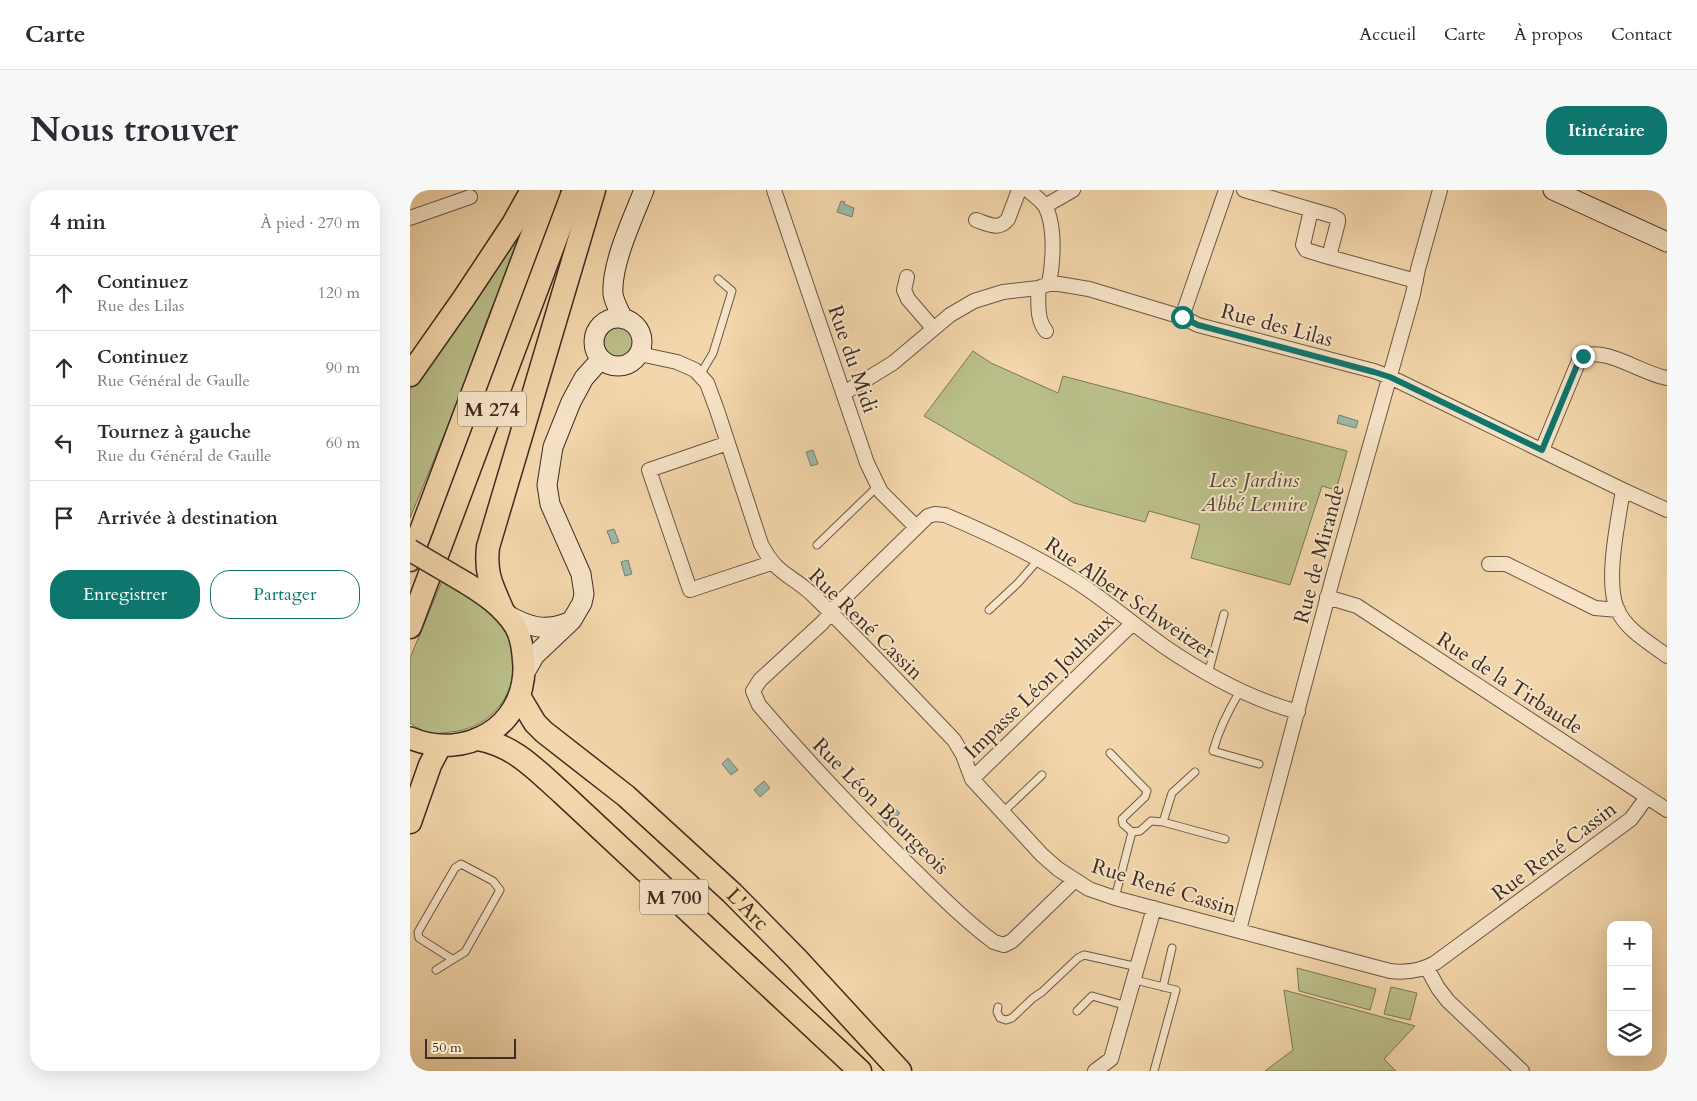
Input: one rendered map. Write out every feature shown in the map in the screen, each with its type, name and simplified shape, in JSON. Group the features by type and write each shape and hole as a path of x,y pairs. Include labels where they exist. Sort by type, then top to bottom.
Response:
{"highway":[{"path":"410,375 508,232 532,190"},
{"name":"M 274","path":"410,560 549,190"},
{"name":"M 274","path":"410,628 574,190"},
{"path":"504,612 489,580 486,564 488,547 594,190"},
{"name":"L'Arc","path":"520,698 535,723 544,732 626,796 732,892 900,1071"},
{"name":"L'Arc","path":"478,739 492,742 513,751 541,774 860,1071"},
{"path":"410,822 430,766 440,746"}],"main road":[{"path":"623,319 613,294 616,269 644,190"},
{"path":"1553,190 1667,242"},
{"path":"615,319 623,319 630,322 640,332 642,346 640,353 629,364 622,366 615,366 601,359 595,346 597,331 608,321 615,319"},
{"path":"524,674 535,655 572,620 582,603 584,594 581,574 550,504 547,485 553,447 571,402 584,378 601,359"},
{"path":"410,550 486,595 504,612 515,627 521,641 524,674 520,698 506,719 489,734 464,744 440,746 410,738"},
{"path":"504,612 523,623 545,628 556,627 572,620"}],"street":[{"name":"Rue du Midi","path":"774,190 867,463 878,486 916,527"},
{"path":"976,220 994,226 1006,223 1019,190"},
{"path":"1028,190 1044,206 1050,224 1052,243 1039,318 1041,325 1046,331"},
{"path":"1044,206 1073,190"},
{"path":"1182,317 1226,190"},
{"path":"1244,190 1338,219 1329,257"},
{"name":"Rue de Mirande","path":"1239,930 1327,597 1390,377 1440,190"},
{"path":"410,218 470,197"},
{"path":"1311,210 1302,246 1306,250 1416,281"},
{"path":"907,277 904,285 906,294 934,328"},
{"name":"Rue des Lilas","path":"844,393 893,363 950,314 974,301 1003,292 1059,284 1089,289 1182,317 1198,325 1390,377 1667,510"},
{"name":"Rue René Cassin","path":"640,353 677,362 695,370 707,383 761,544 771,562 807,589 831,612 954,740 963,755 972,779 1042,855 1058,869 1089,888 1115,898 1390,970 1411,972 1426,968 1481,930 1631,819 1647,797"},
{"path":"1542,450 1578,363 1583,356 1592,354 1620,359 1654,376 1667,378"},
{"path":"728,443 649,470 690,590 771,562"},
{"path":"1623,490 1613,572 1613,591 1618,610 1639,635 1667,656"},
{"name":"Rue Albert Schweitzer","path":"831,612 928,516 935,514 945,515 996,537 1078,582 1165,647 1208,675 1240,691 1298,712"},
{"path":"1489,564 1506,564 1594,608 1618,610"},
{"name":"Rue de la Tirbaude","path":"1327,597 1357,606 1667,810"},
{"name":"Rue Léon Bourgeois","path":"831,612 822,623 760,680 753,690 759,705 799,751 864,821 929,884 997,944 1007,945 1012,941 1075,880"},
{"name":"Impasse Léon Jouhaux","path":"972,779 1133,623"},
{"path":"1095,1071 1111,1059 1154,908"},
{"path":"1426,968 1448,1001 1522,1071"}],"lane":[{"path":"700,376 713,353 732,291 718,280"},
{"path":"817,545 878,486"},
{"path":"989,610 1018,583 1039,559"},
{"path":"1208,675 1224,614"},
{"path":"1240,691 1218,731 1213,751 1259,764"},
{"path":"1110,752 1147,791 1145,797 1122,819 1123,824 1132,832 1140,832 1151,821 1163,822 1225,839"},
{"path":"1163,822 1172,793 1195,772"},
{"path":"1002,813 1042,775"},
{"path":"1115,898 1132,832"},
{"path":"436,970 465,952 500,890 493,881 461,864 456,868 418,932 420,938 452,959"},
{"path":"1163,987 1172,948"},
{"path":"998,1007 997,1012 1000,1018 1006,1020 1012,1018 1078,958 1084,955 1136,974 1163,987 1176,990 1154,1071"},
{"path":"1077,1011 1092,996 1127,1006"}],"green space":[{"path":"527,221 485,325 456,406 410,518 410,390"},
{"path":"620,327 626,328 631,332 635,337 635,349 631,354 626,358 620,359 614,358 609,354 605,349 604,343 605,337 609,332 614,328"},
{"name":"Les Jardins Abbé Lemire","path":"973,351 991,363 1058,393 1063,376 1347,451 1336,490 1322,486 1290,585 1191,558 1200,525 1149,511 1145,522 1074,503 924,416"},
{"path":"442,581 480,602 499,619 509,636 514,655 514,673 509,690 499,706 486,719 469,728 435,733 423,730 410,723 410,658"},
{"path":"1297,968 1376,989 1370,1010 1299,991"},
{"path":"1391,987 1417,993 1410,1020 1384,1014"},
{"path":"1284,990 1415,1026 1384,1059 1396,1071 1265,1071 1293,1050"}],"shaded area":[{"path":"841,201 854,208 852,217 837,212"},
{"path":"1339,415 1358,421 1356,428 1337,423"},
{"path":"813,450 818,464 811,466 806,452"},
{"path":"614,529 619,542 612,544 607,531"},
{"path":"628,560 632,574 625,576 621,562"},
{"path":"728,758 738,770 731,775 722,764"},
{"path":"764,781 770,788 760,797 754,790"},
{"path":"894,808 900,813 887,826 882,820"}],"route":[{"path":"1182,317 1198,325 1390,377 1542,450 1578,363 1583,356"}]}
